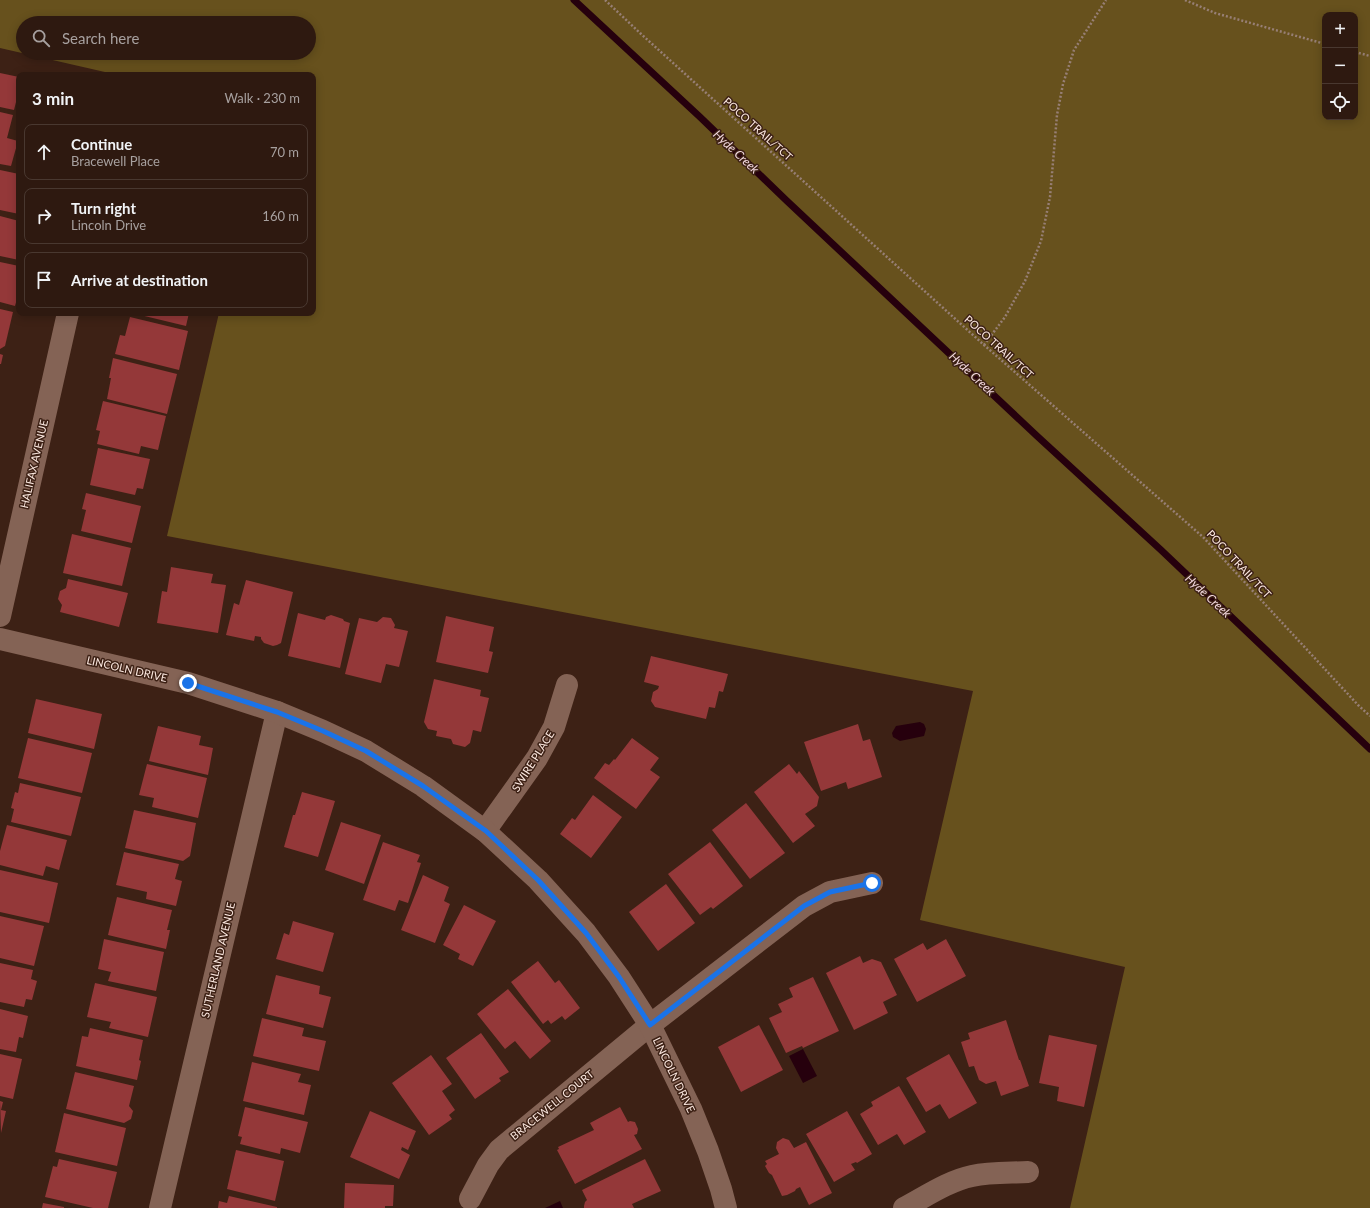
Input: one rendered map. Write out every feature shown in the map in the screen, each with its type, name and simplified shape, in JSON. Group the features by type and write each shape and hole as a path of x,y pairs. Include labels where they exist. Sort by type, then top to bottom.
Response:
{"street":[{"name":"HALIFAX AVENUE","path":"0,616 67,316"},
{"name":"LINCOLN DRIVE","path":"0,639 188,683 277,712 366,751 423,786 486,831 538,880 586,933 619,977 650,1025 691,1110 710,1157 726,1208"},
{"name":"SWIRE PLACE","path":"486,831 537,758 554,727 567,685"},
{"name":"SUTHERLAND AVENUE","path":"160,1208 277,712"},
{"name":"BRACEWELL COURT","path":"470,1199 488,1165 499,1150 650,1025 804,906 830,892 872,883"},
{"path":"904,1208 970,1176 1028,1172"}],"path":[{"name":"POCO TRAIL/TCT","path":"605,0 646,39 984,345 1203,537 1358,705 1370,716"},
{"path":"984,345 1004,317 1025,281 1041,241 1050,197 1057,115 1063,84 1074,50 1106,0"},
{"path":"1185,0 1215,13 1322,43"},
{"path":"1358,53 1370,56"}],"shaded area":[{"path":"0,0 1370,0 1370,1208 1070,1208 1125,967 920,920 973,691 167,536 218,316 316,316 316,72 105,72 52,60 316,60 316,16 16,16 16,52 0,48"},
{"path":"920,722 924,724 926,729 924,736 900,741 893,737 892,733 896,726"},
{"path":"803,1049 817,1076 803,1083 789,1056"},
{"path":"560,1201 563,1208 545,1208"}],"building":[{"path":"0,73 16,76 16,102 14,110 0,107"},
{"path":"0,112 13,115 7,138 16,140 16,148 11,166 0,164"},
{"path":"0,170 16,173 16,213 0,210"},
{"path":"0,216 16,220 16,259 0,256"},
{"path":"0,262 16,265 16,302 15,306 0,302"},
{"path":"0,309 13,312 5,346 0,349"},
{"path":"144,316 188,316 186,326"},
{"path":"130,317 188,331 179,370 115,354 120,335 125,336"},
{"path":"0,354 3,355 1,364 0,364"},
{"path":"113,358 177,374 167,414 107,399"},
{"path":"103,401 166,416 158,450 141,446 139,454 97,444 100,431 96,430"},
{"path":"98,448 150,459 143,489 137,488 135,495 90,485"},
{"path":"86,493 141,506 132,543 81,531 86,510 82,509"},
{"path":"72,534 131,548 122,586 63,573"},
{"path":"171,567 213,574 211,583 226,585 218,633 157,623 162,591 167,592"},
{"path":"68,579 128,593 119,627 60,612 62,605 58,599 60,591 66,588"},
{"path":"246,580 293,592 281,643 273,646 264,643 261,637 255,636 254,641 226,635 234,603 239,605"},
{"path":"298,613 325,620 326,617 331,615 350,623 340,668 288,656"},
{"path":"446,616 494,627 489,651 493,652 488,673 436,662"},
{"path":"383,617 391,618 395,625 394,628 408,631 399,667 386,664 381,683 345,674 359,618 377,622"},
{"path":"651,656 728,674 723,692 719,691 715,708 709,707 706,719 655,707 651,701 653,692 658,689 659,686 644,682"},
{"path":"434,679 481,690 480,696 489,698 481,732 473,730 470,743 465,747 453,744 451,739 436,736 437,731 428,729 424,722"},
{"path":"36,699 102,714 94,749 28,733"},
{"path":"858,724 863,741 870,739 882,777 848,789 846,782 821,791 804,742"},
{"path":"158,726 201,736 199,745 213,748 208,775 149,761"},
{"path":"28,738 92,753 82,793 18,778"},
{"path":"632,738 659,758 650,770 660,777 636,809 594,778 605,763 609,765 614,759 615,760"},
{"path":"147,764 207,778 198,818 152,807 154,798 139,795"},
{"path":"789,764 797,774 799,771 819,797 817,806 805,814 815,826 793,843 754,792"},
{"path":"20,783 81,797 71,836 11,822 14,809 11,808 15,792 18,793"},
{"path":"302,792 335,801 318,857 284,847 293,815 295,815"},
{"path":"593,795 622,817 591,858 560,834 572,818 575,820"},
{"path":"746,803 785,853 750,879 712,830"},
{"path":"134,810 196,823 190,856 183,861 125,848"},
{"path":"341,822 381,835 364,884 325,870"},
{"path":"7,825 67,840 59,870 46,866 43,876 0,865 0,851"},
{"path":"383,842 420,855 417,862 421,863 408,903 399,900 395,911 363,900"},
{"path":"710,842 743,886 713,909 711,907 700,915 668,874"},
{"path":"124,852 179,864 175,879 182,881 176,906 146,899 147,892 116,885"},
{"path":"0,870 58,883 49,923 0,912"},
{"path":"423,875 449,887 444,901 450,904 435,943 401,930"},
{"path":"666,884 695,923 658,951 629,912"},
{"path":"117,897 172,910 167,930 170,930 166,949 108,935"},
{"path":"464,905 496,921 473,966 458,959 460,954 443,945"},
{"path":"0,916 44,926 34,966 0,958"},
{"path":"293,921 334,933 323,972 276,959 284,933 289,935"},
{"path":"104,939 164,952 156,991 108,981 111,972 98,969"},
{"path":"946,939 966,976 917,1002 894,959 923,943 927,950"},
{"path":"860,956 863,963 872,959 881,962 897,995 883,1002 888,1013 854,1030 826,973"},
{"path":"538,961 555,983 559,980 580,1008 565,1020 562,1016 551,1024 548,1020 543,1024 511,982"},
{"path":"0,963 33,970 31,979 37,981 32,1000 26,999 24,1007 0,1002"},
{"path":"276,975 320,986 319,994 331,997 323,1028 266,1014"},
{"path":"813,977 839,1031 803,1048 802,1046 786,1053 769,1018 782,1012 778,1004 793,997 789,988"},
{"path":"95,983 157,997 148,1037 109,1028 111,1022 87,1017"},
{"path":"508,989 551,1041 530,1059 515,1041 505,1049 477,1014"},
{"path":"0,1009 28,1016 23,1038 19,1037 16,1052 0,1049"},
{"path":"262,1018 304,1028 302,1036 326,1041 319,1071 253,1056"},
{"path":"1006,1020 1029,1086 1001,1096 996,1081 986,1084 979,1080 974,1066 969,1067 961,1042 970,1039 968,1033"},
{"path":"759,1025 783,1070 741,1092 718,1047"},
{"path":"90,1028 143,1040 137,1080 76,1066 82,1036 88,1037"},
{"path":"481,1033 509,1072 499,1078 501,1081 475,1099 446,1058"},
{"path":"1049,1035 1097,1045 1084,1107 1057,1101 1059,1087 1039,1083"},
{"path":"0,1054 22,1059 13,1099 0,1096"},
{"path":"949,1054 977,1103 949,1119 940,1104 926,1112 906,1078"},
{"path":"431,1055 452,1084 442,1091 455,1110 449,1115 452,1119 429,1135 392,1083"},
{"path":"252,1062 301,1074 298,1082 311,1085 304,1115 243,1101"},
{"path":"75,1072 134,1086 129,1106 133,1111 131,1119 124,1123 66,1109"},
{"path":"899,1086 926,1132 904,1145 897,1134 878,1145 860,1114 873,1106 871,1102"},
{"path":"0,1101 3,1102 1,1110 6,1111 1,1133"},
{"path":"245,1107 308,1122 300,1153 281,1148 280,1154 240,1144 242,1137 238,1136"},
{"path":"620,1107 628,1122 635,1122 638,1129 637,1134 634,1135 642,1149 575,1184 557,1150 559,1149 558,1147 594,1130 590,1123"},
{"path":"370,1111 416,1131 408,1150 402,1147 401,1150 410,1155 399,1179 350,1157"},
{"path":"847,1111 872,1154 857,1163 851,1164 855,1170 834,1182 806,1134"},
{"path":"64,1113 126,1128 117,1166 55,1152"},
{"path":"783,1138 789,1140 794,1148 806,1142 832,1193 809,1205 800,1187 787,1195 782,1196 772,1175 765,1166 767,1164 765,1161 779,1154 776,1148 777,1142"},
{"path":"236,1150 284,1161 275,1201 227,1189"},
{"path":"59,1159 117,1172 108,1208 93,1208 45,1197 53,1166 57,1167"},
{"path":"645,1159 661,1191 632,1204 634,1208 584,1208 587,1200 582,1190"},
{"path":"345,1183 394,1185 393,1206 385,1206 385,1208 344,1208"},
{"path":"229,1196 277,1208 218,1208 219,1201 227,1203"},
{"path":"43,1203 64,1207 64,1208 42,1208"}],"waterway":[{"name":"Hyde Creek","path":"574,0 700,117 1037,436 1161,550 1370,749"}],"route":[{"path":"188,683 277,712 366,751 423,786 486,831 538,880 586,933 619,977 650,1025 804,906 830,892 872,883"}]}
